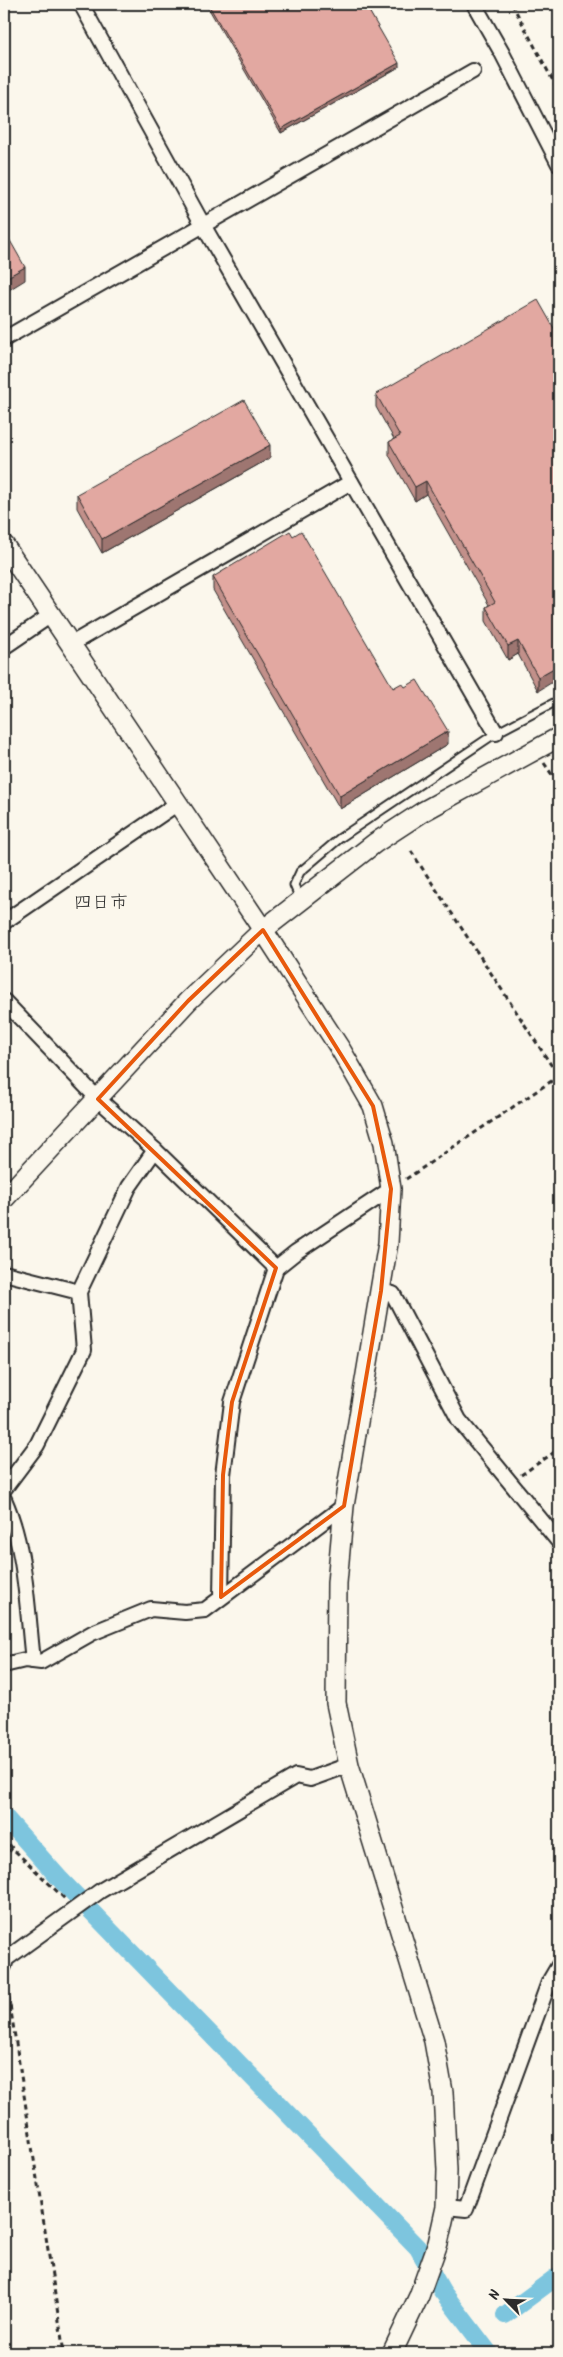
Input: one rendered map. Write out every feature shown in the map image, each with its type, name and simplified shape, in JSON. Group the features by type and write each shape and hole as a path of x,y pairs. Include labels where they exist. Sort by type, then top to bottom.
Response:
{"street":[{"path":"81,4 203,225 496,733"},
{"path":"474,4 502,53 559,164"},
{"path":"4,339 473,71"},
{"path":"71,644 351,482"},
{"path":"4,545 263,930 341,1050 373,1106 384,1143 391,1189 388,1243 344,1506 337,1583 336,1703 349,1765 434,2041 443,2092 447,2170 446,2207 436,2248 419,2296 392,2353"},
{"path":"4,646 51,615"},
{"path":"4,1199 188,1001 263,930 375,843 424,811 559,737"},
{"path":"4,922 178,803"},
{"path":"4,1001 98,1099 155,1150 276,1268"},
{"path":"4,1488 37,1445 84,1350 79,1292 129,1187 155,1150"},
{"path":"221,1597 223,1475 232,1402 276,1268 296,1252 391,1189"},
{"path":"4,1273 79,1292"},
{"path":"381,1291 393,1294 459,1420 559,1542"},
{"path":"4,1499 12,1517 19,1551 33,1661"},
{"path":"4,1665 25,1660 41,1662 92,1633 151,1609 205,1610 344,1506"},
{"path":"4,1966 6,1959 81,1904 296,1776 310,1779 349,1765"},
{"path":"446,2207 466,2209 549,1982 559,1965"}],"lane":[{"path":"301,901 296,894 294,885 300,872 340,838 496,733 559,700"}],"path":[{"path":"512,4 559,92"},
{"path":"535,750 559,785"},
{"path":"391,1189 559,1076 411,851"},
{"path":"510,1482 559,1449"},
{"path":"4,1837 12,1848 81,1904"},
{"path":"4,1859 12,1848"},
{"path":"4,1966 64,2353"}],"highlighted area":[{"path":"263,930 373,1106 391,1189 381,1291 344,1506 221,1597 223,1475 232,1402 276,1268 98,1099 188,1001"}],"building":[{"path":"208,4 365,4 399,63 281,129"},
{"path":"4,230 25,267 4,279"},
{"path":"538,300 559,337 559,665 538,677 518,641 508,646 486,607 495,602 426,481 415,487 389,442 400,436 376,394"},
{"path":"244,400 270,445 102,539 77,494"},
{"path":"290,531 293,536 301,531 393,688 402,683 405,687 417,680 448,731 340,796 213,577"}],"waterway":[{"path":"4,1816 59,1878 418,2248 442,2291 489,2353"},
{"path":"505,2315 559,2275"}],"district":[{"name":"四日市","path":"101,903"}]}
